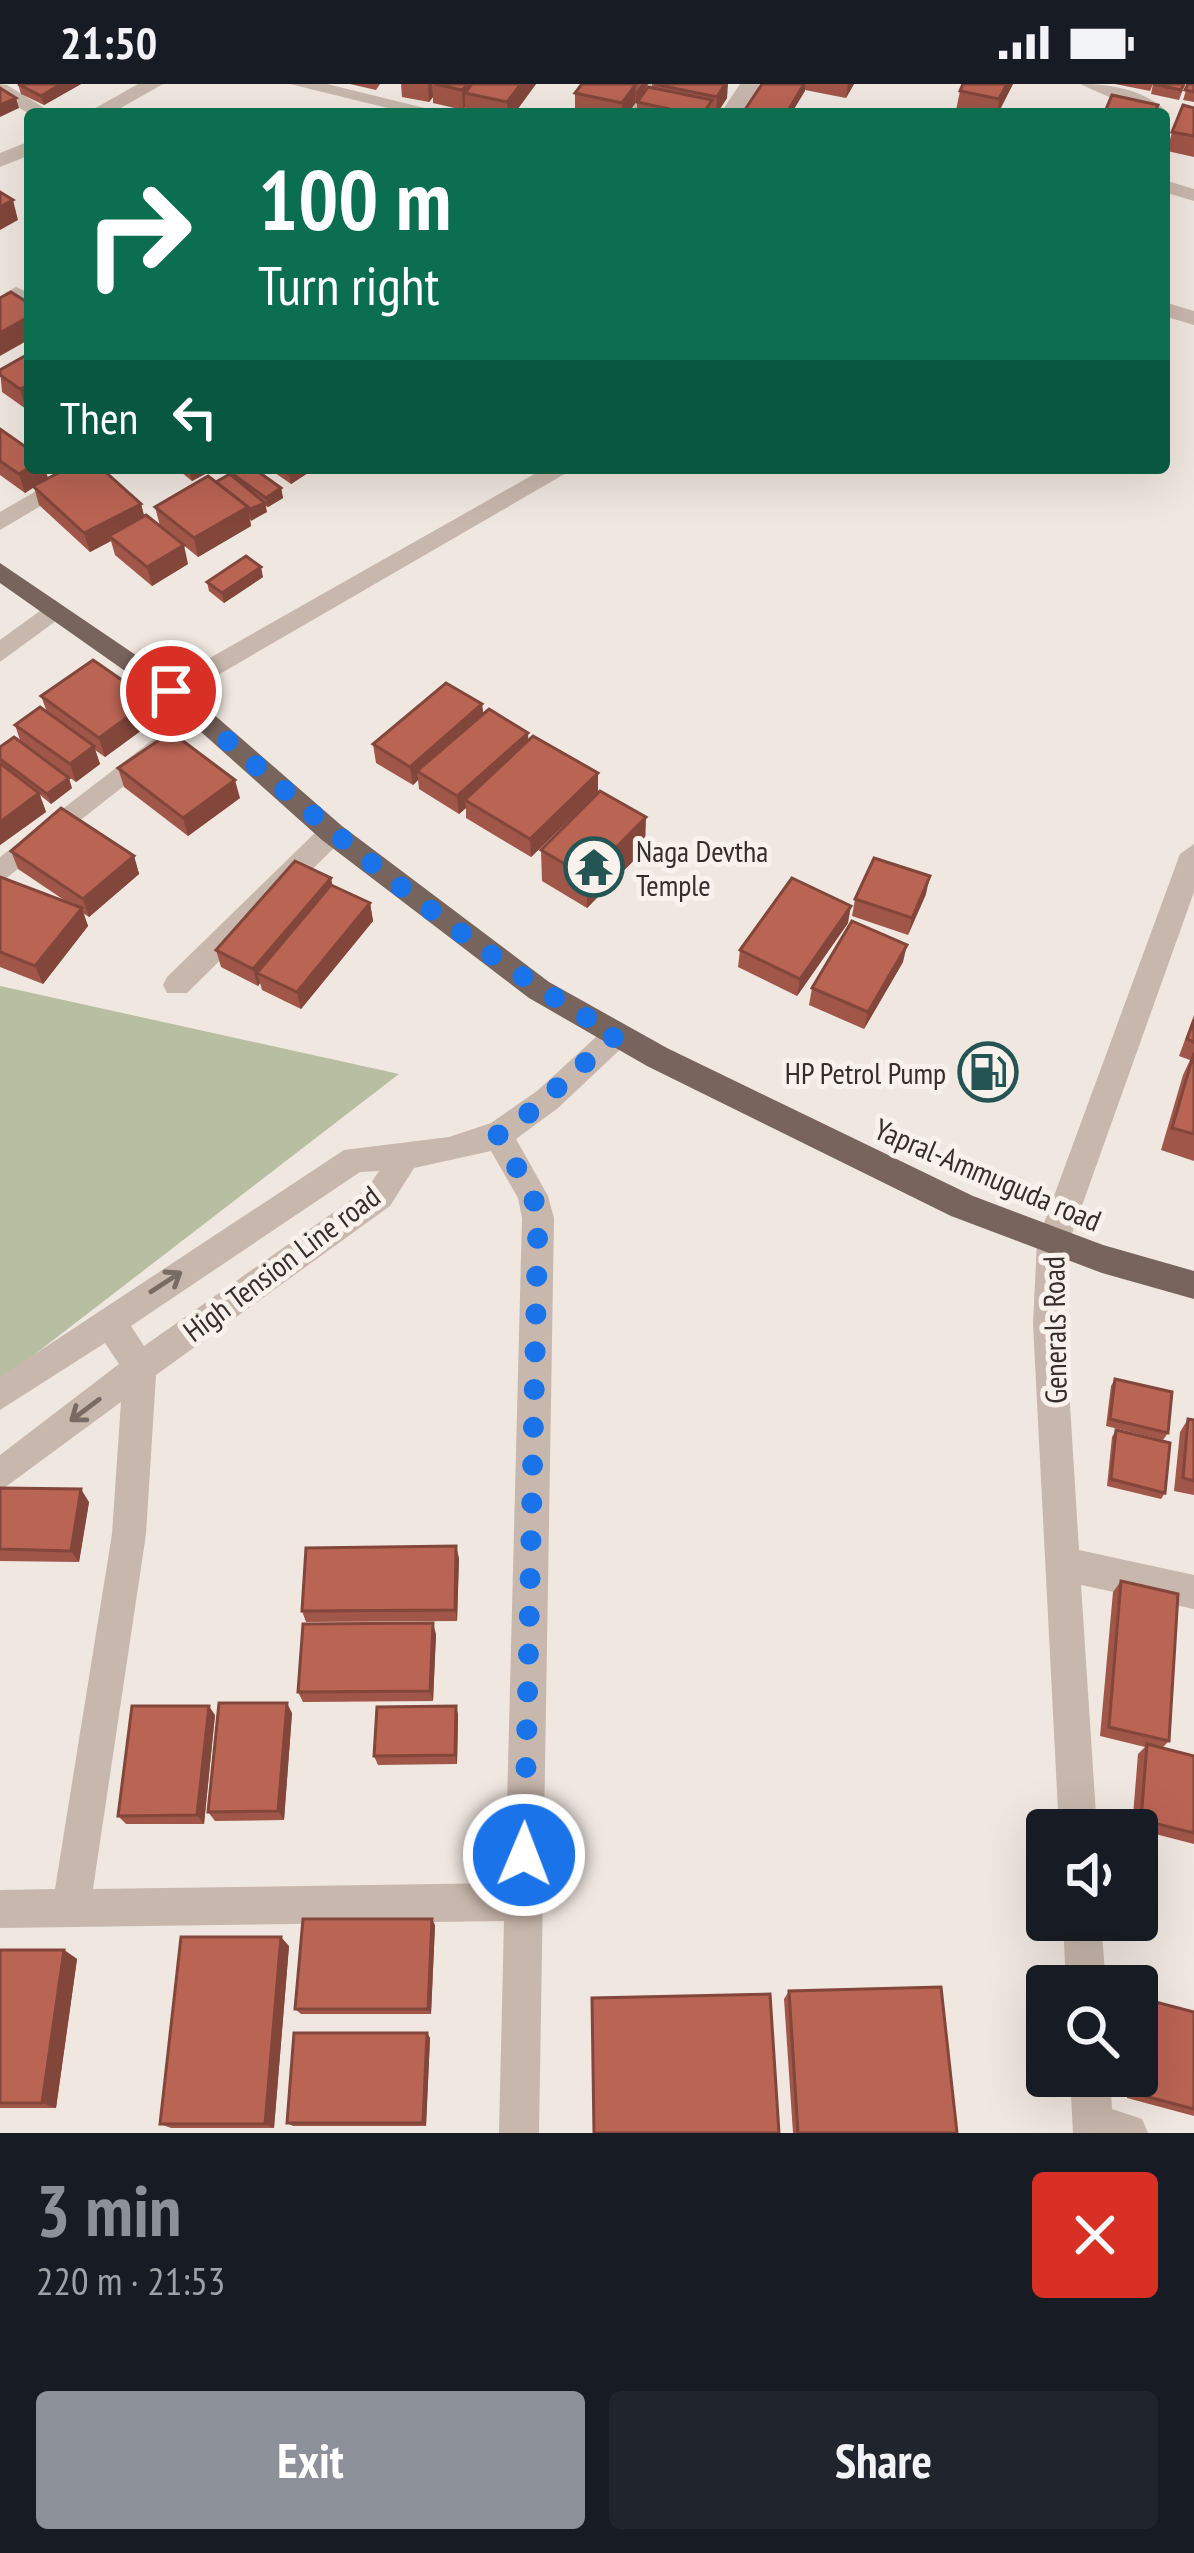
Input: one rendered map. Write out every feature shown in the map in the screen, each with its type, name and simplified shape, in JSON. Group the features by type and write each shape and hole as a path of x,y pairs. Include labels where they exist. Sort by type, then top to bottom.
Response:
{"main road":[{"name":"Yapral-Ammuguda road","path":"0,571 171,691 332,833 539,990 616,1035 962,1206 1053,1242 1194,1285"}],"street":[{"path":"107,108 153,84"},
{"path":"300,84 411,108"},
{"path":"635,108 654,84"},
{"path":"1091,84 1150,108"},
{"path":"0,89 33,108"},
{"path":"0,522 83,474"},
{"path":"171,691 551,474"},
{"path":"0,653 55,609"},
{"path":"0,872 197,714"},
{"path":"178,985 332,833"},
{"name":"Generals Road","path":"1077,1809 1049,1324 1053,1242 1184,911 1194,854"},
{"path":"405,1157 498,1135 616,1035"},
{"path":"498,1135 533,1196 538,1219 518,2133"},
{"name":"High Tension Line road","path":"0,1395 355,1159 405,1157"},
{"name":"High Tension Line road","path":"0,1475 379,1197 405,1157"},
{"path":"71,1910 129,1534 140,1368 109,1321"},
{"path":"1065,1564 1194,1592"},
{"path":"0,1909 523,1902"},
{"path":"1095,2097 1104,2130"}],"green space":[{"path":"0,986 399,1074 0,1381"}],"building":[{"path":"18,84 61,84 41,96"},
{"path":"435,84 468,84 462,90"},
{"path":"472,84 521,84 507,102 465,93"},
{"path":"582,84 636,84 622,103 575,93"},
{"path":"654,84 725,84 717,97"},
{"path":"762,84 804,84 790,108 746,108"},
{"path":"963,84 1007,84 999,99 960,91"},
{"path":"1153,84 1184,84 1181,90"},
{"path":"648,87 712,100 707,108 664,108 637,102"},
{"path":"0,88 16,98 0,105"},
{"path":"1112,95 1158,105 1157,108 1107,108"},
{"path":"1183,105 1194,108 1194,136 1172,132"},
{"path":"0,192 13,200 0,207"},
{"path":"11,292 24,300 24,319 0,333 0,298"},
{"path":"24,356 24,387 0,375 0,370"},
{"path":"0,429 24,446 24,471 19,474 0,461"},
{"path":"56,474 108,474 141,504 84,533 33,486"},
{"path":"230,474 265,503 248,510 216,482"},
{"path":"233,474 261,474 281,488 266,498"},
{"path":"208,476 248,507 194,538 155,507"},
{"path":"146,515 184,545 147,567 109,536"},
{"path":"246,556 261,567 222,593 207,582"},
{"path":"93,660 151,700 99,738 41,696"},
{"path":"446,683 482,704 410,767 373,744"},
{"path":"40,707 94,746 70,764 15,725"},
{"path":"489,709 528,733 457,796 417,771"},
{"path":"171,732 235,780 183,818 118,768"},
{"path":"533,736 598,773 530,839 465,800"},
{"path":"14,737 69,778 47,794 0,759 0,747"},
{"path":"0,765 39,793 0,822"},
{"path":"600,791 646,817 587,877 541,850"},
{"path":"61,808 134,856 83,899 11,851"},
{"path":"874,858 930,876 912,918 855,899"},
{"path":"295,861 331,878 253,969 216,950"},
{"path":"0,877 82,908 35,966 0,952"},
{"path":"792,878 851,906 800,979 740,950"},
{"path":"331,885 370,903 297,992 257,973"},
{"path":"852,921 907,945 868,1012 812,988"},
{"path":"1194,1053 1194,1134 1172,1128"},
{"path":"1115,1379 1172,1392 1168,1433 1110,1419"},
{"path":"1188,1419 1194,1420 1194,1481 1183,1478"},
{"path":"1116,1430 1170,1443 1165,1493 1111,1479"},
{"path":"0,1488 81,1489 71,1551 0,1549"},
{"path":"456,1546 455,1610 302,1611 306,1548"},
{"path":"1121,1581 1178,1594 1169,1741 1109,1727"},
{"path":"433,1623 430,1691 298,1692 303,1624"},
{"path":"219,1703 287,1703 278,1811 208,1812"},
{"path":"132,1706 209,1706 197,1815 118,1816"},
{"path":"456,1706 455,1755 374,1756 377,1707"},
{"path":"1147,1744 1194,1756 1194,1833 1158,1824 1158,1809 1142,1809"},
{"path":"303,1919 432,1919 428,2009 295,2009"},
{"path":"181,1937 281,1937 265,2124 160,2124"},
{"path":"0,1950 64,1950 42,2103 0,2103"},
{"path":"941,1987 957,2133 798,2133 789,1991"},
{"path":"770,1994 779,2133 594,2133 592,1998"},
{"path":"1158,2003 1194,2012 1194,2109 1148,2097 1158,2097"},
{"path":"294,2033 427,2033 423,2123 287,2123"}],"place":[{"name":"Naga Devtha Temple","path":"594,867"},
{"name":"HP Petrol Pump","path":"988,1072"}],"route":[{"path":"171,691 332,833 539,990 616,1035 498,1135 533,1196 538,1219 524,1855"}]}
